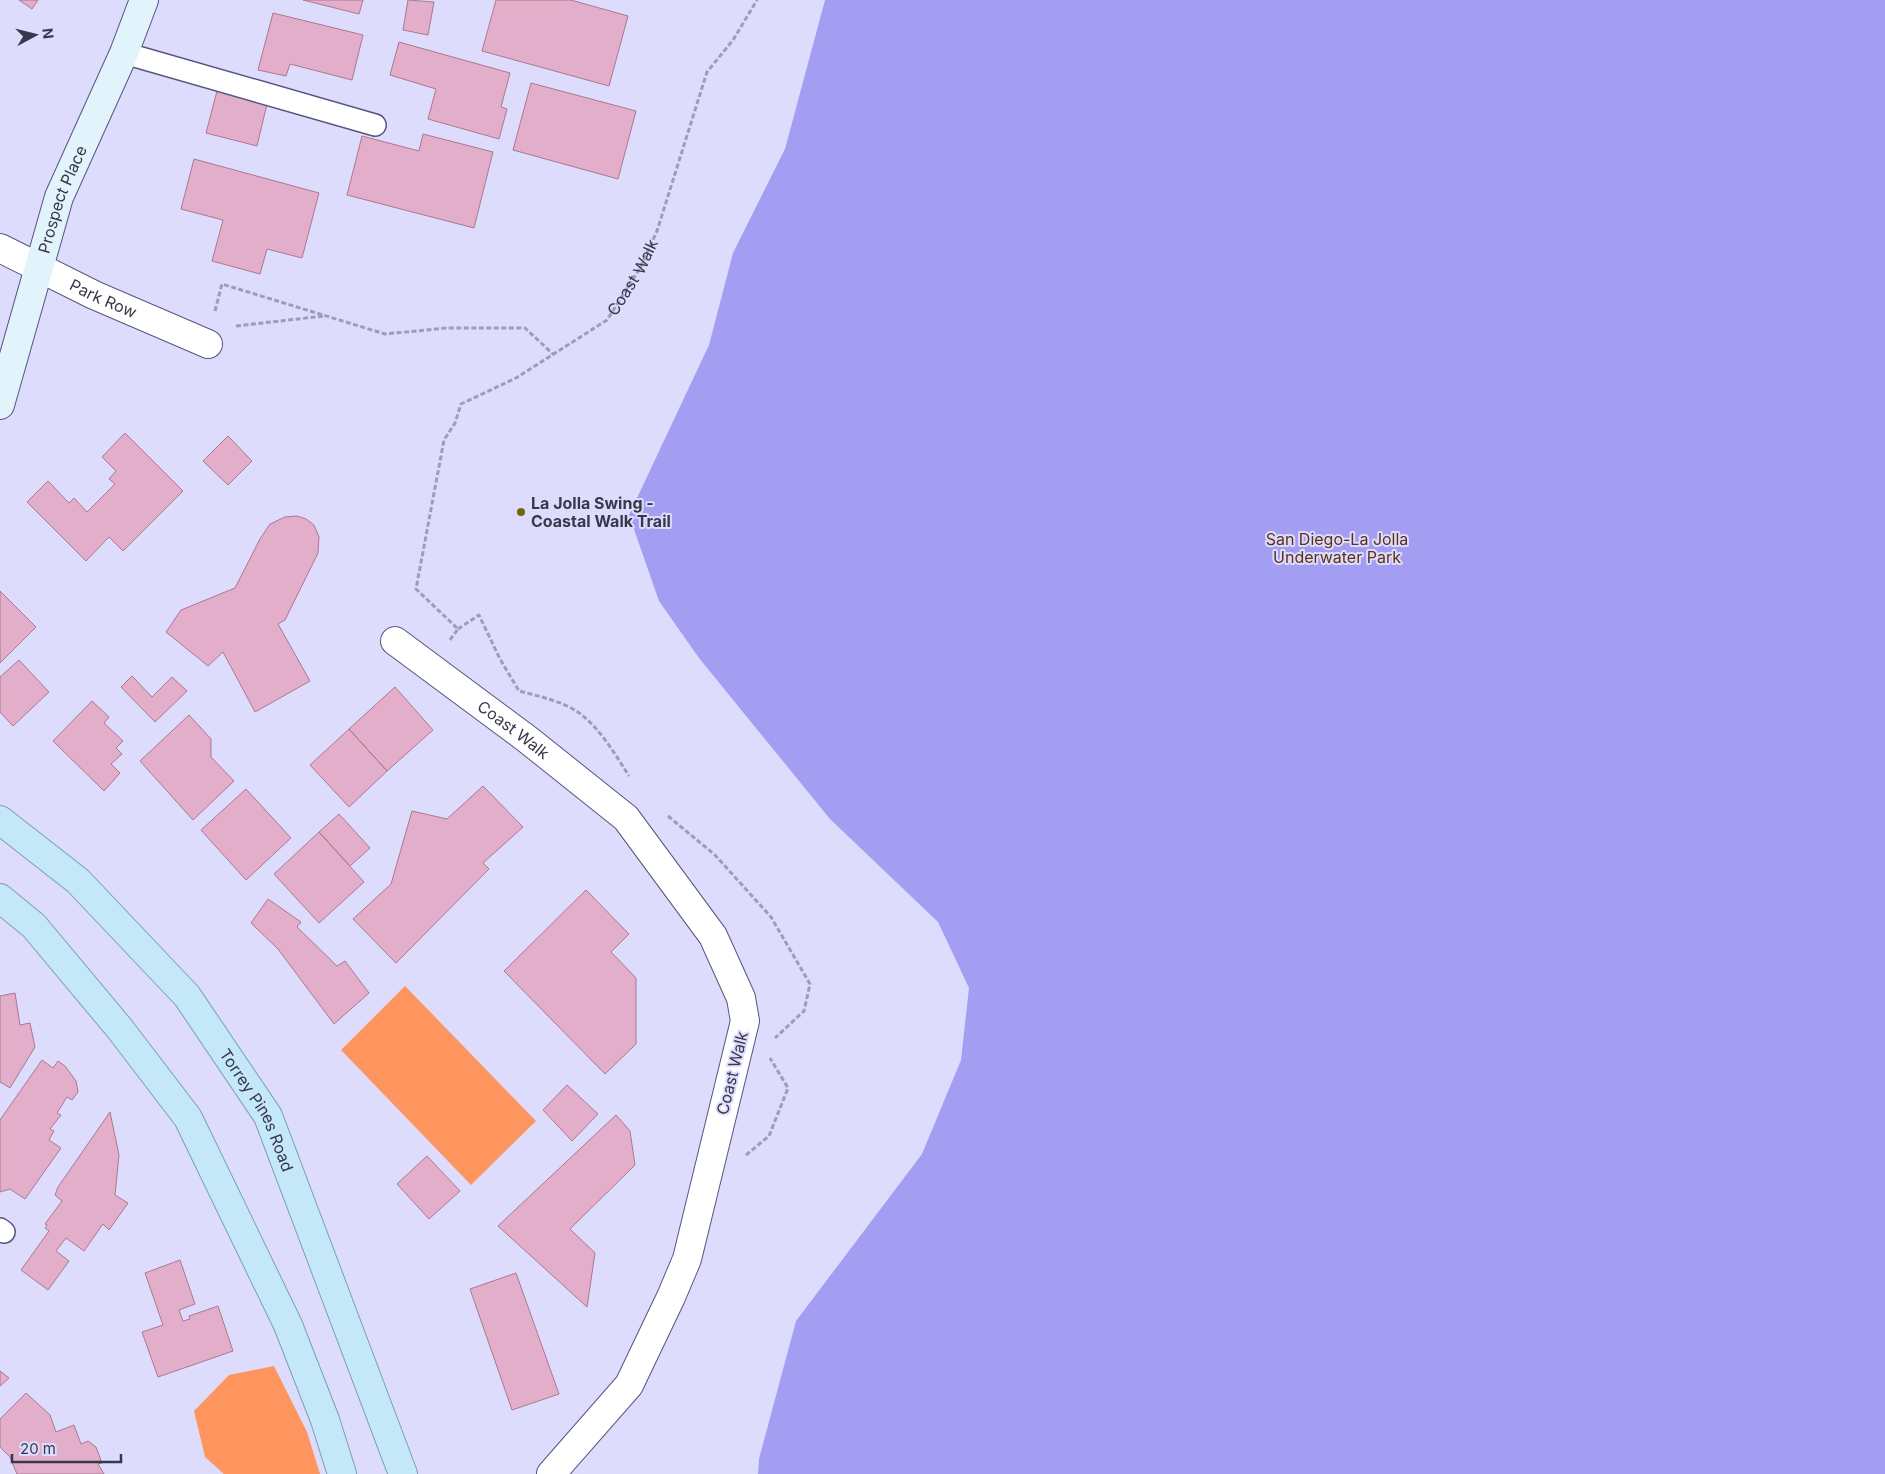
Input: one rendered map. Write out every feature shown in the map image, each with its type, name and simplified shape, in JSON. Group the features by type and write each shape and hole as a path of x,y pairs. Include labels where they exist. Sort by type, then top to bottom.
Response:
{"main road":[{"name":"Prospect Place","path":"0,405 59,197 124,53 144,0"},
{"name":"Torrey Pines Road","path":"0,820 78,881 187,996 268,1116 403,1474"},
{"path":"0,898 34,926 120,1029 188,1118 288,1325 325,1420 342,1474"}],"street":[{"name":"Park Row","path":"0,248 38,269 209,336"},
{"name":"Coast Walk","path":"395,641 527,739 626,818 713,936 742,998 745,1020 687,1259 629,1385 551,1474"}],"lane":[{"path":"124,53 375,125"}],"path":[{"name":"Coast Walk","path":"458,629 416,589 444,440 455,423 461,404 516,378 607,320 640,268 657,231 707,72 733,40 757,0"},
{"path":"326,316 209,336 222,284 385,334 446,328 525,328 554,355"},
{"path":"431,668 458,629 479,615 500,659 519,691 549,699 578,712 608,743 630,777 639,802 626,818"}],"shaded area":[{"name":"San Diego-La Jolla Underwater Park","path":"825,0 1885,0 1885,1474 758,1474 759,1459 796,1321 922,1154 961,1060 969,988 938,922 830,819 699,658 659,601 629,515 709,345 733,253 785,149"},
{"path":"405,986 536,1121 471,1185 341,1050"},
{"path":"274,1366 307,1432 320,1474 224,1474 205,1457 194,1411 229,1375"}],"building":[{"path":"19,0 38,0 32,9"},
{"path":"303,0 363,0 359,14"},
{"path":"408,0 434,2 428,35 403,30"},
{"path":"496,0 571,0 628,16 609,86 482,51"},
{"path":"273,13 363,35 352,80 290,64 286,76 258,70"},
{"path":"399,42 510,73 501,107 507,109 499,139 428,119 436,89 390,75"},
{"path":"531,83 636,111 618,179 513,150"},
{"path":"217,91 267,104 257,146 206,133"},
{"path":"423,134 493,152 474,228 347,195 362,136 419,151"},
{"path":"194,159 319,193 302,258 267,249 260,274 212,261 223,220 181,209"},
{"path":"125,433 183,491 123,551 109,537 86,561 27,502 48,481 69,503 74,498 87,512 115,484 109,479 116,471 102,457"},
{"path":"228,436 252,461 228,485 203,461"},
{"path":"297,516 306,519 314,525 319,537 318,553 285,620 278,624 310,681 255,712 223,652 208,666 166,632 181,610 235,588 260,539 270,524 285,517"},
{"path":"0,591 36,627 0,663"},
{"path":"19,660 49,692 13,726 0,712 0,677"},
{"path":"132,676 152,697 172,677 187,691 155,722 121,687"},
{"path":"395,687 433,730 387,771 349,729"},
{"path":"92,701 109,717 104,723 123,741 116,748 122,754 111,764 120,773 104,791 53,741"},
{"path":"189,715 211,739 211,757 234,781 193,820 140,761"},
{"path":"349,729 387,771 349,807 310,765"},
{"path":"483,786 523,827 483,863 489,869 396,963 353,919 391,884 412,811 447,819"},
{"path":"246,789 291,838 246,880 201,830"},
{"path":"339,814 370,848 350,866 319,832"},
{"path":"319,832 364,882 319,923 274,874"},
{"path":"586,890 629,934 611,952 636,978 636,1044 605,1074 504,971"},
{"path":"268,899 301,922 297,927 337,966 345,961 369,993 334,1024 278,949 251,923"},
{"path":"15,993 20,1025 30,1023 35,1047 10,1088 0,1082 0,996"},
{"path":"42,1060 53,1068 58,1061 65,1066 76,1081 78,1092 72,1100 67,1097 57,1113 61,1115 50,1129 54,1131 49,1140 61,1148 25,1199 10,1189 0,1192 0,1120"},
{"path":"567,1085 598,1114 572,1141 543,1110"},
{"path":"110,1112 119,1155 115,1195 128,1203 109,1230 103,1224 84,1251 66,1238 56,1251 69,1261 48,1290 21,1270 49,1231 45,1228 47,1225 45,1224 62,1201 55,1195 58,1187"},
{"path":"616,1115 630,1131 635,1165 570,1229 595,1253 587,1307 498,1226"},
{"path":"427,1156 460,1191 429,1219 397,1184"},
{"path":"180,1260 195,1304 179,1310 183,1321 190,1319 189,1316 218,1306 233,1351 158,1377 142,1332 163,1325 145,1273"},
{"path":"516,1273 559,1394 512,1410 470,1289"},
{"path":"0,1371 9,1378 0,1386"},
{"path":"26,1393 50,1415 56,1432 74,1425 81,1444 88,1441 96,1447 102,1463 98,1464 104,1474 17,1474 10,1457 0,1447 0,1419"}],"place":[{"name":"La Jolla Swing - Coastal Walk Trail","path":"521,512"}]}
